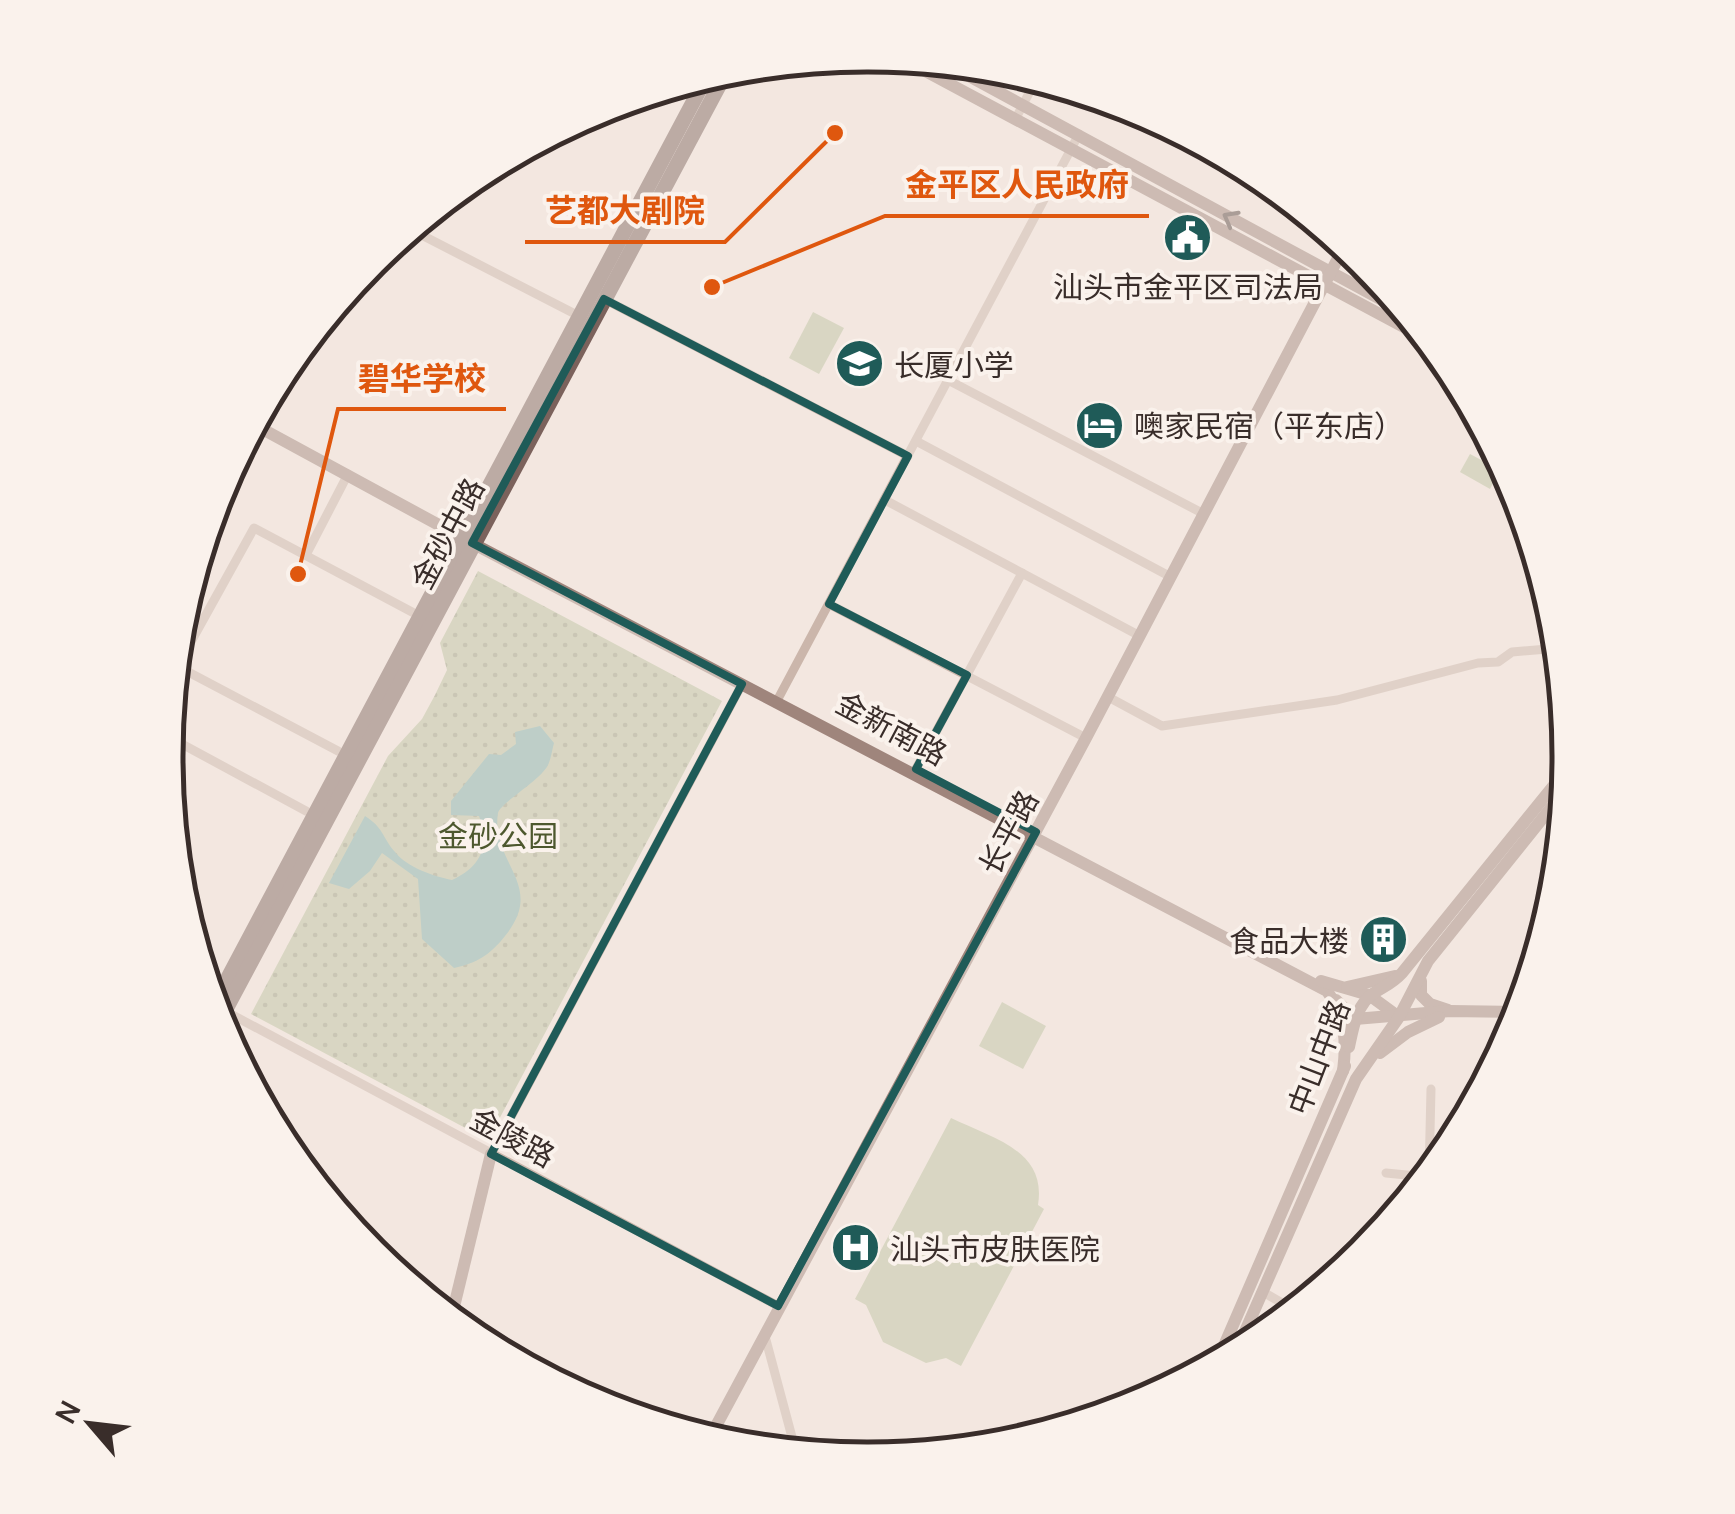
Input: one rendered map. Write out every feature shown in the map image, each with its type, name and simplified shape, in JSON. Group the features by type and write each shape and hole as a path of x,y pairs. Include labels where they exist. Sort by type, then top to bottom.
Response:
{"main road":[{"name":"金砂中路","path":"468,538 717,90"},
{"name":"金砂中路","path":"227,998 468,538 579,316 698,94"}],"street":[{"path":"943,77 1079,134 1393,319"},
{"path":"972,81 1072,148 1330,281 1378,301"},
{"path":"1019,111 1029,92"},
{"path":"780,698 1079,134"},
{"path":"424,236 579,316"},
{"name":"长平路","path":"719,1425 778,1306 1112,700 1340,261"},
{"name":"长平路","path":"719,1425 1330,281"},
{"path":"604,299 908,456"},
{"path":"948,380 1204,514"},
{"name":"金新南路","path":"267,429 1036,835"},
{"name":"金新南路","path":"267,429 742,684 1329,989 1369,995 1399,1017"},
{"path":"916,442 1171,577"},
{"path":"306,555 348,474"},
{"path":"884,500 1140,636"},
{"path":"194,634 254,528 412,612"},
{"path":"916,769 1022,573"},
{"path":"829,604 1086,738"},
{"path":"1112,700 1162,726 1337,700 1478,663 1498,662 1512,652 1543,649"},
{"path":"188,673 338,752"},
{"path":"455,1303 491,1154 742,684"},
{"path":"183,744 306,811"},
{"name":"中山中路","path":"1248,1326 1350,1075 1355,1019 1369,995 1391,985 1402,973 1551,789"},
{"name":"中山中路","path":"1228,1339 1350,1075 1399,1017 1428,961 1550,809"},
{"path":"1428,961 1421,995 1430,1004 1450,1011"},
{"path":"1329,989 1356,987 1402,973"},
{"path":"1329,989 1355,1019 1450,1011 1503,1012"},
{"path":"1329,989 1346,1036 1350,1075 1393,1042 1450,1011"},
{"name":"金陵路","path":"237,1023 778,1306"},
{"path":"1429,1149 1430,1089"},
{"path":"1386,1173 1410,1175"},
{"path":"1263,1292 1281,1302"},
{"path":"766,1340 792,1437"}],"highlighted area":[{"path":"604,299 908,456 829,604 967,675 916,769 1036,832 778,1306 491,1154 742,684 472,543"}],"green space":[{"path":"813,312 844,328 819,374 789,358"},
{"path":"1470,454 1485,462 1494,482 1490,489 1460,472"},
{"name":"金砂公园","path":"478,571 722,701 488,1140 251,1014 388,756 422,719 435,695 447,670 440,643"},
{"path":"1002,1002 1046,1026 1023,1069 979,1046"},
{"path":"951,1118 999,1140 1025,1159 1039,1186 1038,1205 1044,1209 961,1366 946,1358 926,1363 883,1342 866,1305 855,1299"}],"water":[{"path":"540,726 554,743 548,765 498,813 498,831 519,888 520,902 505,936 488,953 454,968 422,939 418,879 382,853 370,871 349,889 329,883 365,816 400,858 414,867 452,880 462,875 476,862 484,837 479,816 451,815 451,801 489,754 501,755 516,744 515,732"}],"place":[{"name":"艺都大剧院","path":"835,133"},
{"name":"汕头市金平区司法局","path":"1188,237"},
{"name":"金平区人民政府","path":"712,287"},
{"name":"长厦小学","path":"859,364"},
{"name":"噢家民宿（平东店）","path":"1099,425"},
{"name":"碧华学校","path":"298,574"},
{"name":"食品大楼","path":"1384,940"},
{"name":"汕头市皮肤医院","path":"855,1248"}]}
